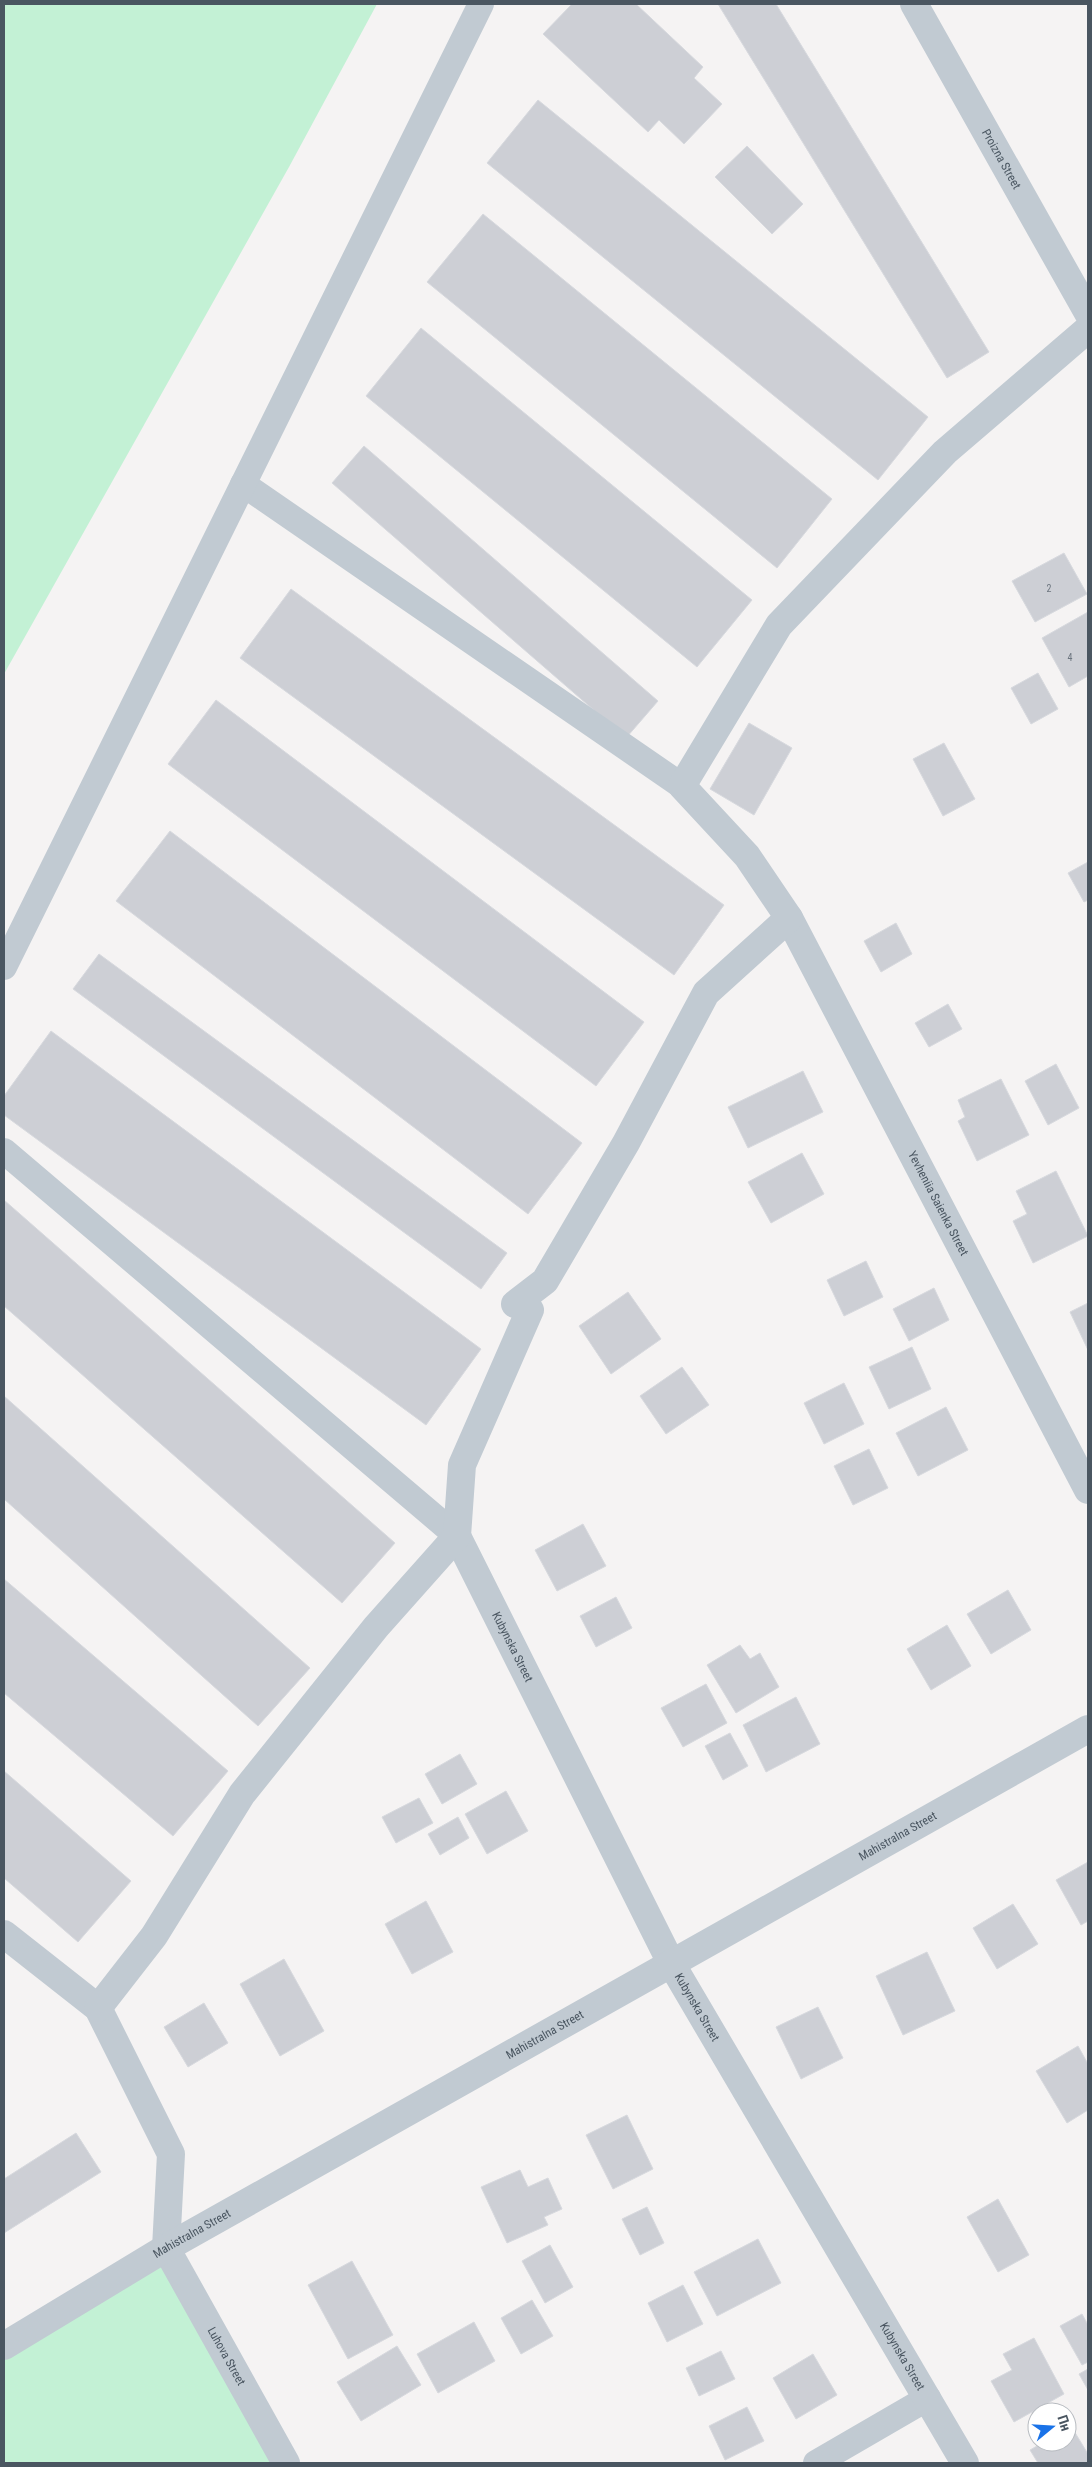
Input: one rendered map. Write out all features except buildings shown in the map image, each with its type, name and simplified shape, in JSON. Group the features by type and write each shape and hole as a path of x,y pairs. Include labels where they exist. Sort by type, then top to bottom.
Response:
{"street":[{"name":"Proizna Street","path":"914,4 1088,313"},
{"path":"682,786 779,625 945,452 1088,329"},
{"name":"Yevheniia Saienka Street","path":"682,786 747,856 789,918 1088,1490"},
{"path":"98,2008 154,1936 242,1794 376,1627 457,1536 462,1465 530,1310 515,1304 545,1281 626,1143 706,993 789,918"},
{"name":"Kubynska Street","path":"457,1536 671,1963 965,2463"},
{"name":"Mahistralna Street","path":"4,2346 166,2248 1088,1729"},
{"path":"4,1934 98,2008 171,2154 166,2248"},
{"name":"Luhova Street","path":"166,2248 286,2463"}],"lane":[{"path":"4,967 481,4"},
{"path":"243,484 682,786"},
{"path":"4,1151 457,1536"},
{"path":"816,2463 928,2398"}],"green space":[{"path":"4,4 377,4 289,167 4,674"},
{"path":"166,2248 286,2463 4,2463 4,2346"}]}
